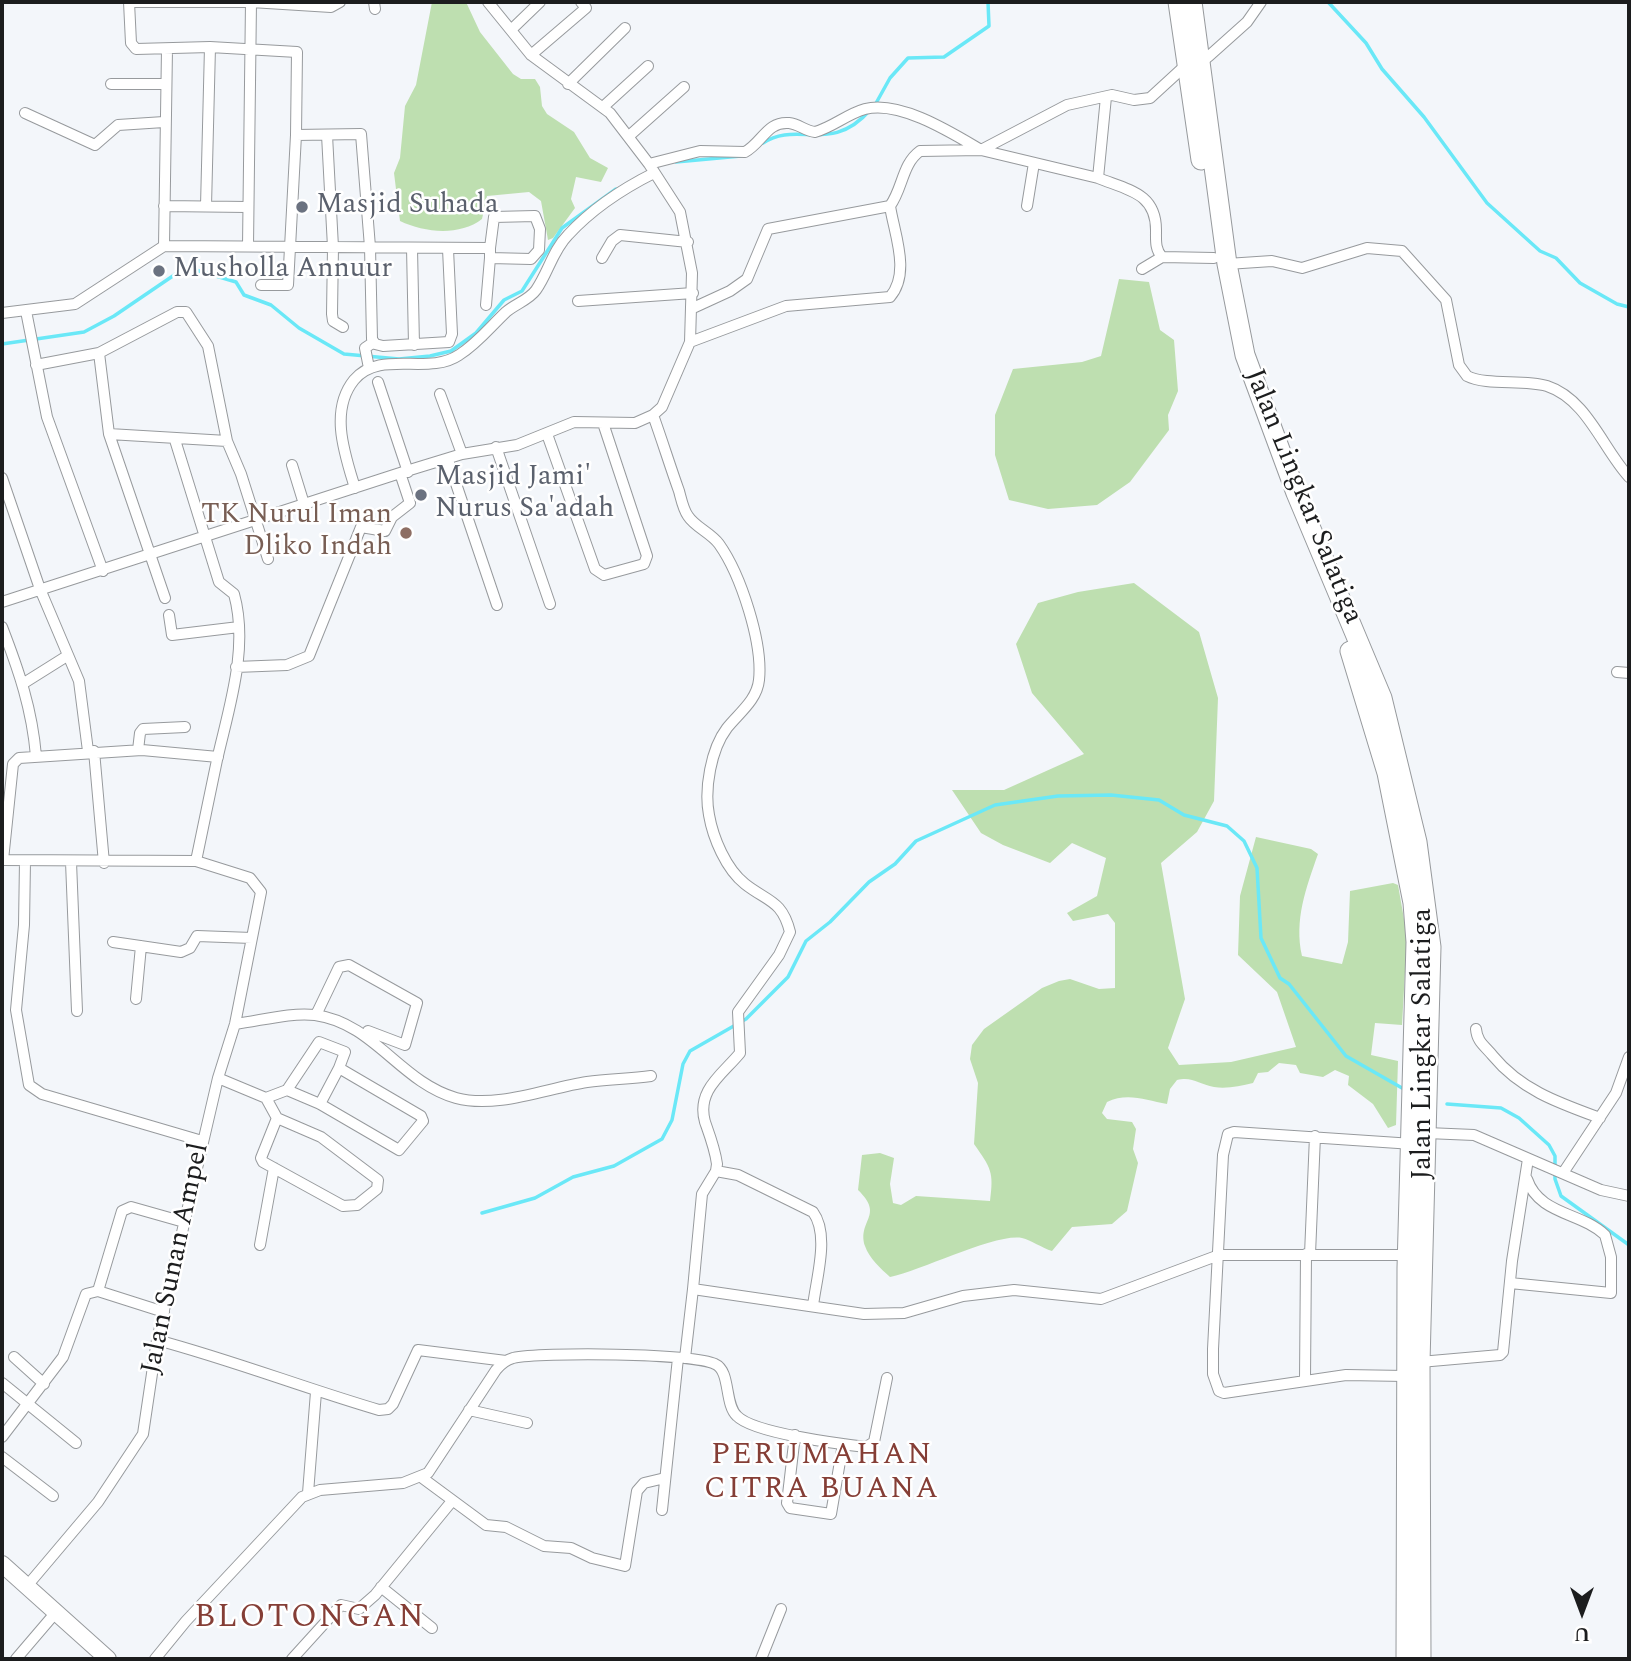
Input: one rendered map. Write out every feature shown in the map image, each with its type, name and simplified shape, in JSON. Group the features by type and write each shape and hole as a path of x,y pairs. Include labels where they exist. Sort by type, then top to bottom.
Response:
{"highway":[{"name":"Jalan Lingkar Salatiga","path":"1178,2 1193,64 1221,261 1225,321 1250,410 1362,663 1387,772 1415,926 1422,989 1421,1659"},
{"name":"Jalan Lingkar Salatiga","path":"1192,2 1193,64"},
{"name":"Jalan Lingkar Salatiga","path":"1406,1659 1407,1255 1421,1141"}],"main road":[{"path":"2,1564 108,1659"}],"street":[{"path":"261,285 288,285 298,53 251,47 132,47 129,2 251,2 331,7 340,2"},
{"path":"248,246 251,2"},
{"path":"2,602 462,454 517,445 574,422 629,425 653,415 666,400 690,342 693,293 688,242 675,202 629,136 603,107 531,55 488,2"},
{"path":"512,29 540,2"},
{"path":"531,55 586,8 581,2"},
{"path":"981,150 1049,113 1105,97 1147,99 1247,22 1261,2"},
{"path":"568,84 625,28"},
{"path":"206,206 210,47"},
{"path":"164,246 167,49"},
{"path":"603,107 648,66"},
{"path":"111,84 166,84"},
{"path":"629,136 684,87"},
{"path":"1098,178 1105,97"},
{"path":"368,354 397,363 444,362 458,356 489,331 506,312 534,293 565,237 651,169 700,151 745,152 766,130 778,124 793,123 815,132 863,109 876,107 932,122 981,150"},
{"path":"25,113 95,145 118,125 164,122"},
{"path":"296,135 361,134 370,247 368,354 345,400 340,426 355,488"},
{"path":"327,135 333,247 332,314 333,321 343,327"},
{"path":"690,342 786,306 890,297 898,280 900,260 890,206 902,187 907,166 920,151 981,150 1098,178 1142,196 1150,203 1156,215 1156,246 1162,257"},
{"path":"1027,206 1034,163"},
{"path":"164,206 247,207"},
{"path":"692,308 730,291 747,279 768,229 890,206"},
{"path":"2,313 75,304 164,246 448,249 490,253 531,259 538,255 540,242 540,229 535,216 494,217 490,253 486,305"},
{"path":"603,258 612,241 620,235 688,242"},
{"path":"412,248 414,345"},
{"path":"1142,269 1162,257 1272,261 1303,268 1367,248 1402,251 1446,300 1459,365 1467,376 1531,383 1563,394 1601,437 1629,477"},
{"path":"368,354 383,346 447,344 451,340 448,249"},
{"path":"578,301 693,293"},
{"path":"26,310 30,340 54,442 103,571"},
{"path":"36,365 99,353 177,312 187,312 208,346 227,441 268,559"},
{"path":"99,353 109,434 165,598"},
{"path":"236,667 287,665 309,656 361,527 385,531 392,517 410,503 404,472 378,382"},
{"path":"440,394 462,454"},
{"path":"653,415 688,516 705,530 724,552 752,619 757,639 759,682 754,696 726,730 715,749 708,813 717,841 736,875 776,903 785,917 790,934 769,971 740,1009 740,1052 712,1084 703,1102 704,1119 716,1156 716,1171 702,1194 693,1289 662,1510"},
{"path":"547,434 595,569 604,575 644,564 647,556 603,423"},
{"path":"109,434 227,441"},
{"path":"175,440 220,584 236,597 239,627 230,713 196,861 104,863 2,860 13,764 19,758 91,751 138,750 218,757"},
{"path":"496,447 550,604"},
{"path":"447,460 497,605"},
{"path":"292,465 303,504"},
{"path":"2,478 40,589 79,681 91,751 104,863"},
{"path":"169,615 172,635 239,627"},
{"path":"2,627 32,711 36,756"},
{"path":"24,683 67,656"},
{"path":"138,750 143,729 185,727"},
{"path":"25,861 24,925 16,1010 29,1085 43,1094 202,1141"},
{"name":"Jalan Sunan Ampel","path":"27,1586 98,1502 137,1445 145,1422 157,1340 202,1141 218,1078 236,1024 260,899 260,888 250,878 196,861"},
{"path":"71,862 77,1010"},
{"path":"113,942 181,952 190,948 197,936 251,938"},
{"path":"136,999 141,946"},
{"path":"236,1024 319,1012 402,1046 410,1035 418,1005 415,999 344,964 339,967 319,1012"},
{"path":"319,1012 369,1036 415,1079 433,1090 466,1100 523,1096 589,1082 651,1076"},
{"path":"1476,1029 1477,1039 1500,1066 1531,1090 1600,1118"},
{"path":"266,1098 287,1090 316,1042 345,1052 320,1104"},
{"path":"1557,1172 1600,1118 1616,1093 1629,1057"},
{"path":"287,1090 320,1104 399,1150 423,1121 421,1116 339,1068"},
{"path":"218,1078 266,1098 277,1118 331,1144 375,1177 378,1187 357,1205 348,1206 274,1168 261,1158 277,1118"},
{"path":"1405,1376 1346,1375 1305,1379 1230,1393 1217,1389 1213,1349 1223,1155 1228,1134 1234,1132 1421,1141 1474,1136 1601,1190 1629,1196"},
{"path":"1305,1379 1308,1254 1315,1136"},
{"path":"1420,1362 1500,1356 1504,1349 1510,1283 1528,1159"},
{"path":"260,1245 274,1168"},
{"path":"716,1171 738,1175 774,1191 817,1216 821,1232 813,1306"},
{"path":"1510,1283 1611,1293 1611,1257 1605,1235 1599,1229 1545,1204 1532,1190 1526,1176"},
{"path":"98,1291 122,1211 131,1207 184,1222"},
{"path":"693,1289 864,1314 896,1313 963,1296 1014,1290 1101,1299 1219,1255 1407,1255"},
{"path":"2,1437 44,1384 68,1347 86,1294 98,1291 164,1312"},
{"path":"157,1340 239,1362 316,1392 379,1410 388,1409 418,1350 506,1361 568,1356 682,1358 721,1367 727,1395 737,1417 762,1428 866,1447 874,1442 887,1378"},
{"path":"14,1357 44,1384"},
{"path":"155,1659 289,1508 308,1493 403,1483 421,1477 433,1469 496,1370 506,1361"},
{"path":"2,1383 76,1443"},
{"path":"308,1493 316,1392"},
{"path":"469,1410 527,1423"},
{"path":"796,1435 787,1503 790,1508 831,1514 843,1444"},
{"path":"2,1457 52,1496"},
{"path":"421,1477 486,1525 506,1527 544,1546 571,1548 592,1558 625,1566 637,1491 644,1483 665,1478"},
{"path":"292,1659 341,1605 359,1609 381,1587 453,1501"},
{"path":"381,1587 432,1628"},
{"path":"761,1659 781,1609"},
{"path":"16,1659 57,1611"}],"green space":[{"path":"432,2 466,2 480,32 513,74 521,79 535,79 540,87 542,106 547,114 574,132 590,158 608,168 601,182 576,177 571,199 575,208 553,238 548,240 541,201 529,192 487,196 482,219 463,228 431,230 400,221 394,173 400,158 405,106 416,85"},
{"path":"1119,279 1149,282 1160,330 1174,340 1178,391 1168,415 1169,430 1130,482 1097,505 1048,509 1009,500 995,455 995,415 1013,369 1082,362 1101,356"},
{"path":"1134,583 1199,632 1218,698 1214,801 1197,832 1161,863 1185,999 1168,1048 1179,1065 1231,1062 1296,1047 1277,992 1238,955 1240,896 1256,837 1311,849 1318,854 1300,917 1302,956 1342,964 1348,942 1350,891 1393,883 1398,885 1407,936 1402,1025 1375,1023 1371,1055 1398,1061 1396,1125 1388,1128 1373,1104 1348,1085 1349,1076 1335,1070 1323,1077 1300,1073 1296,1065 1279,1063 1268,1072 1258,1073 1253,1083 1229,1087 1214,1087 1187,1079 1177,1080 1170,1089 1167,1104 1137,1098 1114,1099 1107,1102 1102,1113 1107,1119 1132,1122 1136,1129 1133,1149 1138,1163 1127,1211 1112,1224 1072,1227 1052,1251 1022,1238 1010,1238 978,1246 890,1277 872,1259 865,1246 864,1230 870,1212 866,1199 858,1190 862,1155 880,1153 894,1158 890,1184 893,1203 901,1205 916,1196 990,1201 990,1171 974,1144 978,1083 970,1059 972,1045 984,1029 1042,988 1059,981 1070,979 1099,989 1115,988 1115,923 1108,914 1073,921 1067,913 1097,896 1106,858 1072,843 1050,863 1003,845 981,833 952,790 1004,790 1084,754 1032,693 1016,644 1038,603 1078,592"}],"waterway":[{"path":"875,105 890,78 908,58 944,57 989,26 988,2"},
{"path":"1328,2 1366,43 1382,69 1424,117 1487,203 1540,251 1556,258 1580,283 1617,304 1629,307"},
{"path":"763,143 789,134 828,134 842,131 870,110"},
{"path":"676,162 741,156"},
{"path":"2,344 84,332 114,316 186,267 236,282 244,295 271,305 299,328 344,354 399,359 451,351 476,333 504,300 522,291 562,228 616,189"},
{"path":"482,1213 535,1198 573,1177 614,1166 662,1139 672,1120 683,1064 690,1051 746,1019 788,977 806,941 830,922 869,882 895,864 916,841 995,805 1058,796 1111,795 1159,800 1184,815 1227,826 1244,841 1257,868 1261,938 1280,978 1289,984 1346,1056 1402,1088"},
{"path":"1447,1104 1501,1108 1519,1118 1549,1145 1555,1156 1555,1179 1561,1196 1629,1245"}],"place":[{"name":"Masjid Suhada","path":"302,207"},
{"name":"Musholla Annuur","path":"159,271"},
{"name":"Masjid Jami' Nurus Sa'adah","path":"421,495"},
{"name":"TK Nurul Iman Dliko Indah","path":"406,533"}],"district":[{"name":"PERUMAHAN CITRA BUANA","path":"822,1474"},
{"name":"BLOTONGAN","path":"310,1620"}]}
